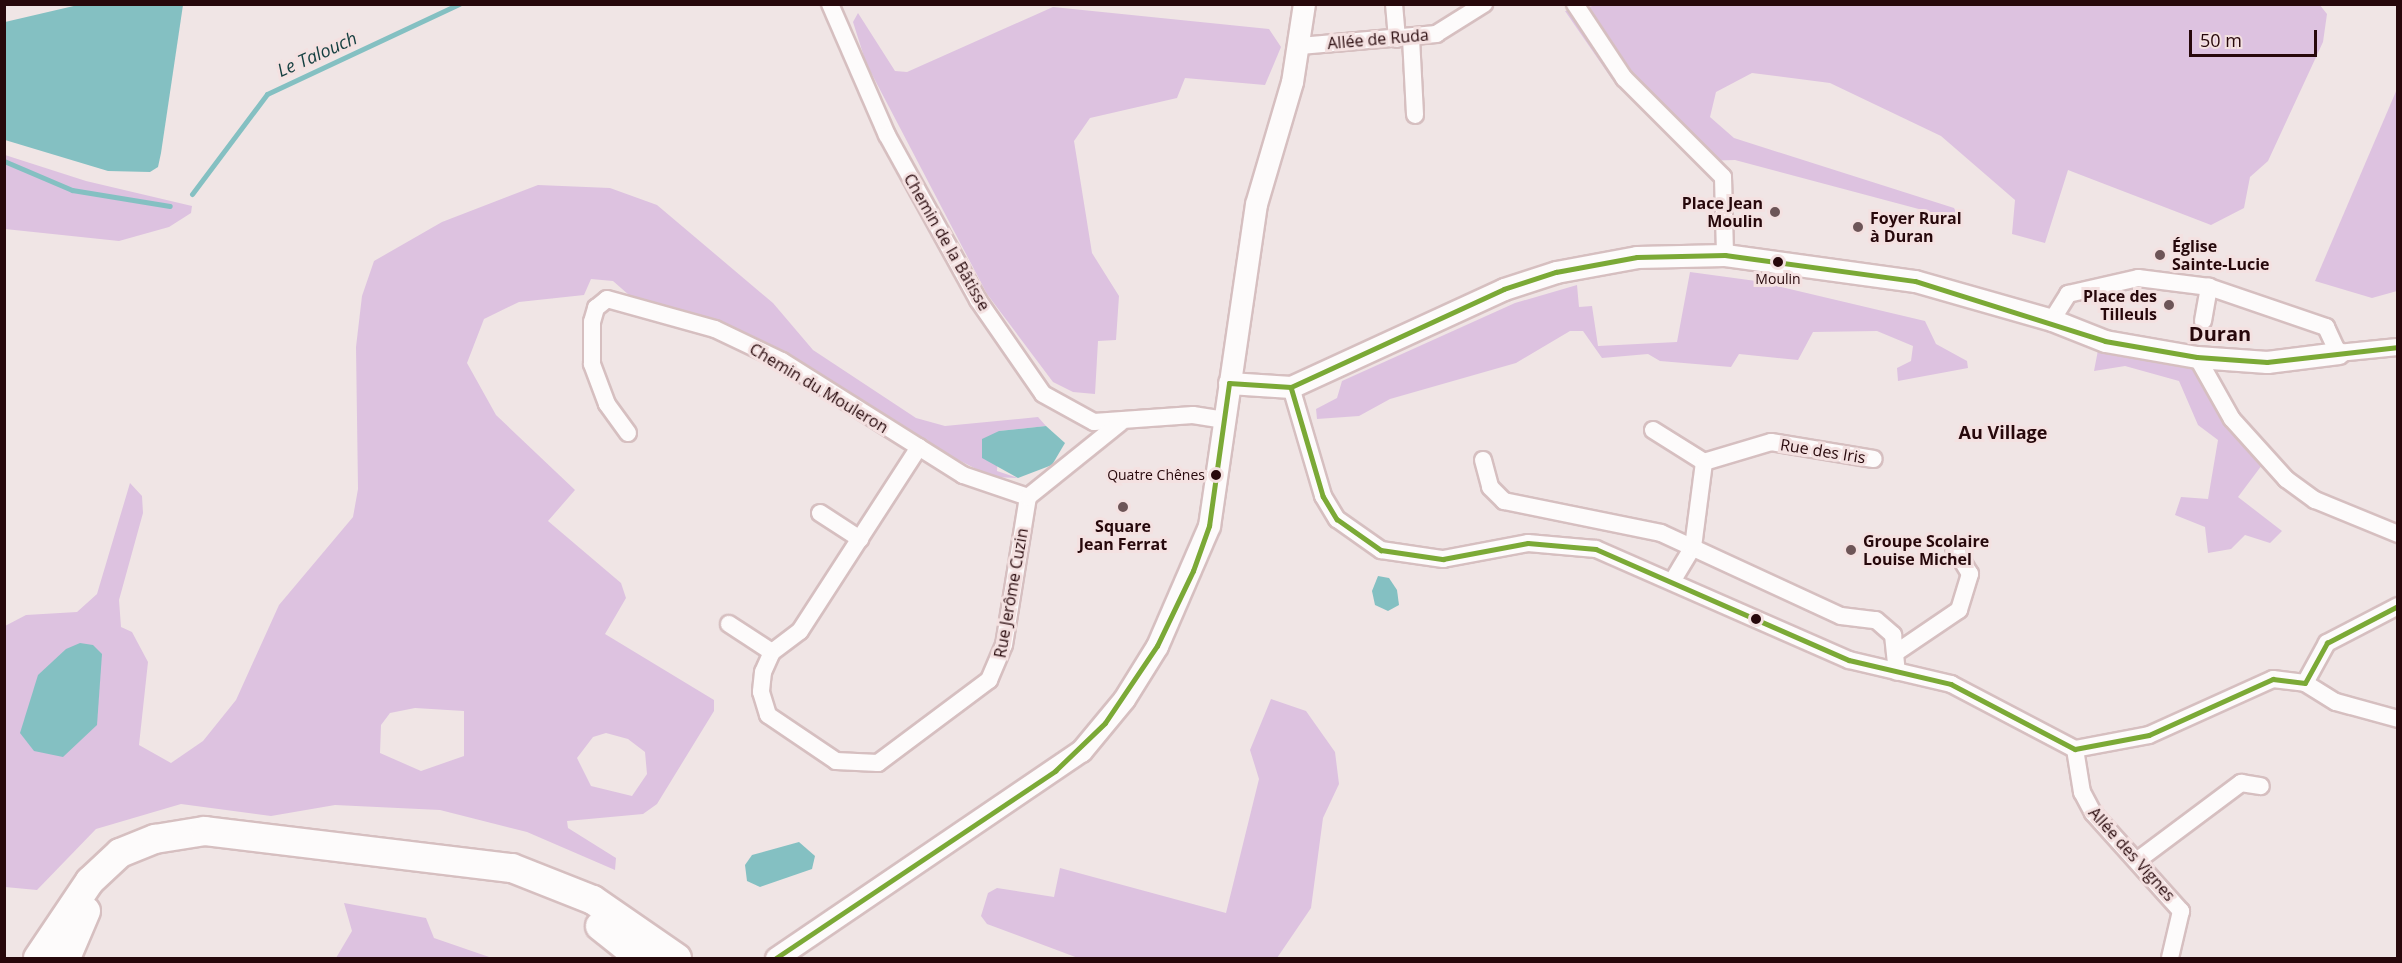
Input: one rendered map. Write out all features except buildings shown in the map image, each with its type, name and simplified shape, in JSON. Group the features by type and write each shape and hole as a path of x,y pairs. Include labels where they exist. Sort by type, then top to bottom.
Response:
{"highway":[{"path":"38,958 90,881 120,853 155,839 205,831 513,868 593,900 677,958"},
{"path":"66,958 77,925 95,894 130,868 173,853 216,851 526,887 581,911 640,958"}],"street":[{"name":"Chemin de la Bâtisse","path":"830,4 887,135 978,300 1043,394 1077,417 1120,423"},
{"path":"776,958 1055,771 1106,723 1157,646 1193,571 1209,526 1256,204 1300,46 1304,4"},
{"path":"1394,4 1404,39 1414,115"},
{"name":"Allée de Ruda","path":"1300,46 1404,39 1452,26 1484,4"},
{"path":"1575,4 1624,78 1723,177 1725,255"},
{"path":"1229,383 1291,387 1495,293 1556,272 1637,257 1725,255 1868,271 2052,320 2105,341 2197,357 2267,362 2397,347"},
{"path":"2052,320 2062,299 2092,285 2138,278 2209,287 2326,327 2338,353"},
{"path":"2203,321 2209,287"},
{"name":"Chemin du Mouleron","path":"628,433 607,404 592,364 592,322 596,308 607,299 715,329 782,362 963,475 1028,497"},
{"path":"2197,357 2232,419 2286,479 2315,500 2397,534"},
{"path":"1291,387 1323,496 1337,519 1381,550 1443,560 1561,543 1596,549 1673,580 1849,660 1985,699 2075,749 2149,735 2273,679 2306,683 2336,702 2397,719"},
{"path":"1028,497 1120,423 1193,415 1225,420"},
{"path":"1653,430 1704,462 1693,547 1673,580"},
{"name":"Rue des Iris","path":"1704,462 1771,442 1874,459"},
{"path":"729,624 772,652 800,631 919,447"},
{"path":"1482,460 1490,487 1504,501 1612,519 1693,547 1841,616 1876,620 1893,635 1897,652 1897,672"},
{"name":"Rue Jerôme Cuzin","path":"772,652 760,686 768,715 836,761 878,763 977,692 998,667 1028,497"},
{"path":"820,513 860,538"},
{"path":"1897,652 1959,610 1970,574 1954,547"},
{"path":"2306,683 2327,643 2397,606"},
{"name":"Allée des Vignes","path":"2075,749 2085,800 2181,911 2170,958"},
{"path":"2139,860 2241,783 2261,786"}],"shaded area":[{"path":"1604,4 2319,4 2327,14 2323,42 2268,161 2250,177 2244,208 2211,225 2068,170 2045,243 2012,234 2015,200 1941,136 1830,83 1752,73 1716,92 1710,117 1734,138 1954,208 1960,220 1735,160 1698,161 1616,85 1565,11"},
{"path":"1053,7 1269,29 1281,47 1265,85 1185,78 1177,98 1090,118 1074,141 1092,253 1119,296 1116,340 1098,341 1095,394 1073,392 1053,382 987,294 866,63 853,22 858,13 895,71 907,72"},
{"path":"2397,89 2397,291 2372,298 2315,281"},
{"path":"5,155 86,181 192,206 191,213 169,227 119,241 5,229"},
{"path":"538,185 610,188 657,205 773,303 813,350 916,418 945,426 1038,417 1046,426 999,431 997,471 1018,478 992,477 927,444 776,350 718,321 629,295 613,281 591,279 584,295 519,302 484,319 467,363 496,415 575,490 548,521 621,583 626,598 605,634 714,700 714,711 657,804 643,814 567,821 568,828 616,858 615,870 527,832 440,810 335,805 271,816 181,804 96,829 37,890 5,887 5,626 26,615 77,612 97,594 130,483 142,496 143,513 119,600 121,627 132,632 148,662 139,745 171,763 203,741 236,700 279,605 353,517 358,489 356,347 362,296 374,261 442,222","holes":["415,708 464,711 464,756 421,771 380,753 381,725 390,713","606,733 628,739 645,752 647,774 632,796 591,786 577,758 593,737"]},
{"path":"1690,272 1756,281 1925,321 1936,344 1967,361 1968,368 1898,381 1897,368 1911,361 1913,346 1877,331 1813,332 1798,360 1739,354 1731,367 1660,361 1648,354 1602,358 1583,331 1570,331 1516,363 1390,399 1359,416 1317,419 1316,409 1337,398 1342,381 1515,303 1577,285 1579,307 1592,306 1598,346 1677,342"},
{"path":"2099,345 2195,364 2229,426 2262,465 2238,497 2282,531 2270,543 2245,535 2231,549 2208,553 2205,527 2175,515 2181,497 2208,499 2218,440 2198,425 2179,381 2125,366 2094,371"},
{"path":"1271,699 1306,711 1335,752 1339,784 1323,818 1311,908 1277,958 1078,958 987,924 981,916 988,893 997,888 1054,897 1060,868 1226,913 1259,779 1250,750"},
{"path":"344,903 426,918 434,938 492,958 336,958 352,931"}],"water":[{"path":"78,5 183,5 161,153 158,167 150,172 108,171 5,140 5,22"},
{"path":"1046,426 1065,443 1052,465 1018,478 982,458 982,439 999,431"},
{"path":"1378,576 1389,578 1397,590 1399,605 1388,611 1375,605 1372,591"},
{"path":"80,643 93,645 102,654 97,725 63,757 34,751 20,733 38,675 66,649"},
{"path":"799,842 815,856 812,869 760,887 747,881 745,865 752,855"}],"waterway":[{"name":"Le Talouch","path":"192,194 267,94 459,4"},
{"name":"Le Talouch","path":"4,161 72,190 170,206"}],"transit line":[{"path":"1229,383 1291,387 1504,289 1556,272 1637,257 1725,255 1915,281 2105,341 2197,357 2267,362 2398,347"},
{"path":"776,958 1055,771 1105,723 1157,646 1193,571 1209,526 1229,383"},
{"path":"1291,387 1323,496 1337,519 1381,550 1443,559 1528,543 1596,549 1849,660 1951,684 2075,749 2149,735 2273,679 2305,683"},
{"path":"2305,683 2327,643 2398,606"}],"place":[{"name":"Place Jean Moulin","path":"1775,212"},
{"name":"Foyer Rural à Duran","path":"1858,227"},
{"name":"Église Sainte-Lucie","path":"2160,255"},
{"name":"Moulin","path":"1778,262"},
{"name":"Place des Tilleuls","path":"2169,305"},
{"name":"Quatre Chênes","path":"1216,475"},
{"name":"Square Jean Ferrat","path":"1123,507"},
{"name":"Groupe Scolaire Louise Michel","path":"1851,550"}],"district":[{"name":"Duran","path":"2220,333"},
{"name":"Au Village","path":"2003,432"}]}
